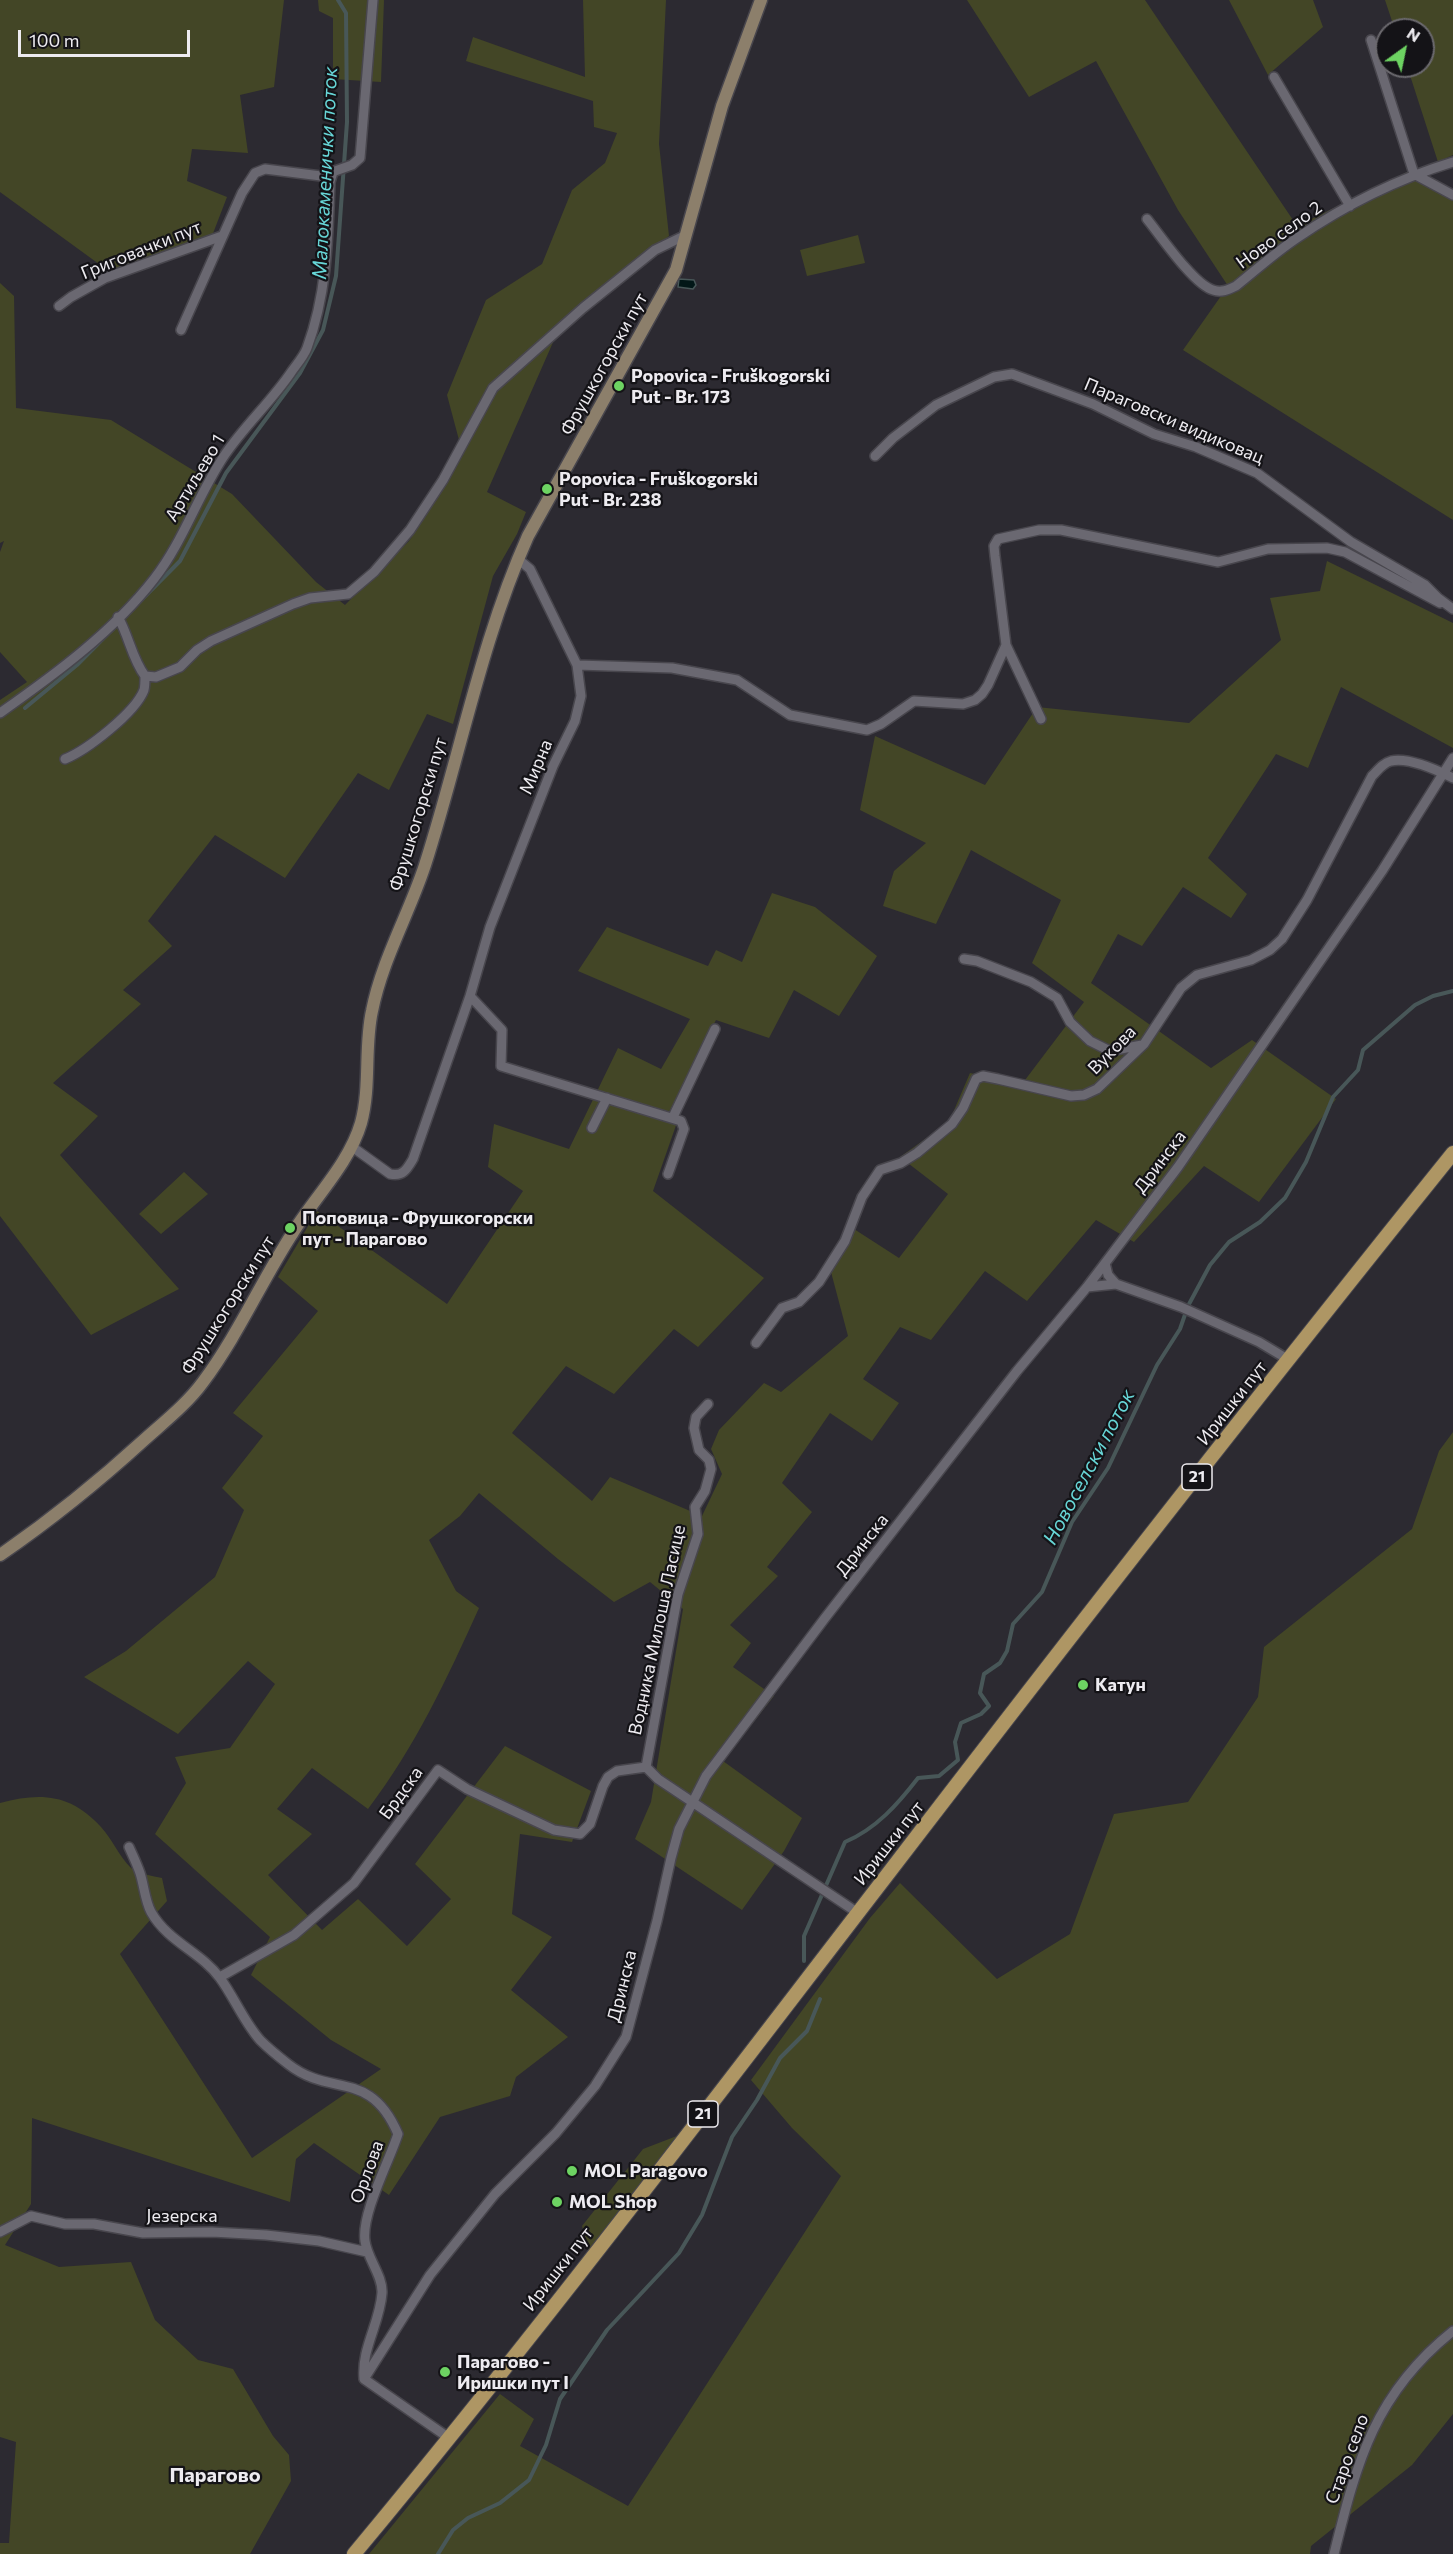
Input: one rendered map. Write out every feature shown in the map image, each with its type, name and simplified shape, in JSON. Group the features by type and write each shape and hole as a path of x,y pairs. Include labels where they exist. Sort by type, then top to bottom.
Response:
{"main road":[{"name":"Иришки пут","path":"354,2554 449,2438 691,2130 1288,1360 1453,1154"}],"street":[{"name":"Григовачки пут","path":"59,306 105,278 222,236 242,193 255,173 265,169 321,176 357,162 361,153 373,0"},
{"name":"Фрушкогорски пут","path":"0,1555 63,1510 176,1411 201,1384 226,1348 292,1233 351,1146 360,1124 366,1098 371,1011 424,866 457,746 518,559 542,510 676,270 722,106 761,0"},
{"path":"1371,40 1414,174 1453,195"},
{"path":"1274,77 1350,206"},
{"name":"Ново село 2","path":"1146,219 1182,263 1206,287 1215,291 1225,291 1236,286 1296,238 1350,206 1414,174 1453,162"},
{"name":"Артиљево 1","path":"0,713 41,684 118,617 155,578 224,456 278,393 306,351 318,312 326,272 330,182 333,172"},
{"path":"181,330 222,236"},
{"path":"145,676 156,677 180,667 197,650 211,641 293,604 310,598 348,594 374,572 410,530 443,480 493,388 583,308 655,250 684,236"},
{"name":"Параговски видиковац","path":"875,456 893,438 936,405 986,380 1012,374 1093,404 1154,434 1196,447 1257,472 1351,542 1425,585 1450,607"},
{"name":"Параговски видиковац","path":"1041,719 1006,645 994,546 998,539 1039,530 1061,531 1218,562 1268,549 1327,548 1346,552 1428,598 1450,607"},
{"name":"Мирна","path":"351,1146 390,1174 397,1175 405,1172 413,1159 470,996 490,927 553,766 575,721 581,696 578,665 530,569 518,559"},
{"path":"65,759 80,753 110,729 139,699 145,689 145,676 138,666 127,633 118,617"},
{"path":"578,665 672,668 737,680 790,715 867,730 890,718 914,701 963,704 975,700 988,685 1006,645"},
{"name":"Дринска","path":"364,2379 430,2275 495,2194 556,2133 596,2086 626,2037 679,1830 692,1801 718,1758 1017,1371 1087,1287 1178,1167 1382,871 1453,758"},
{"name":"Вукова","path":"756,1342 782,1308 799,1302 819,1282 845,1241 862,1197 880,1170 901,1163 917,1154 952,1124 963,1108 976,1079 983,1076 1071,1096 1084,1095 1097,1089 1144,1044 1181,988 1197,975 1251,960 1270,950 1282,939 1302,909 1372,776 1381,766 1392,761 1408,762 1453,778"},
{"path":"964,959 977,961 1030,982 1057,998 1070,1022 1090,1041 1110,1051 1144,1044"},
{"path":"470,996 502,1030 501,1066 681,1121 684,1129 668,1174"},
{"path":"673,1117 715,1029"},
{"path":"592,1128 607,1098"},
{"path":"1105,1263 1108,1275 1116,1284"},
{"path":"1087,1287 1116,1284 1181,1307 1259,1342 1288,1360"},
{"name":"Водника Милоша Ласице","path":"646,1767 678,1594 698,1534 695,1507 705,1491 711,1469 709,1460 699,1450 694,1428 696,1417 708,1404"},
{"path":"646,1767 658,1779 858,1913"},
{"name":"Брдска","path":"220,1977 294,1935 354,1883 438,1770 467,1789 554,1830 580,1834 590,1824 608,1777 617,1771 646,1767"},
{"name":"Орлова","path":"129,1847 140,1873 150,1911 166,1934 220,1977 260,2039 290,2066 315,2077 366,2092 381,2104 392,2120 398,2134 369,2211 364,2237 367,2252 382,2292 362,2364 364,2379"},
{"name":"Језерска","path":"0,2232 31,2216 65,2224 94,2224 143,2233 212,2232 266,2235 319,2241 367,2252"},
{"name":"Старо село","path":"1334,2554 1348,2498 1366,2446 1384,2406 1403,2379 1429,2350 1453,2331"},
{"path":"364,2379 449,2438"}],"green space":[{"path":"0,0 284,0 274,87 240,95 248,153 192,149 187,181 227,197 212,236 114,275 0,192"},
{"path":"318,0 384,0 381,82 333,79 333,18 319,11"},
{"path":"583,0 666,0 659,144 669,236 562,322 487,492 526,512 517,534 493,576 453,724 427,714 389,790 358,773 285,878 215,835 148,921 172,946 123,990 141,1004 53,1083 98,1116 60,1155 179,1289 91,1335 0,1216 0,700 27,682 0,652 0,552 4,541 0,543 0,283 14,296 16,408 111,420 232,494 316,582 345,605 409,541 463,455 447,395 486,300 542,264 572,190 605,163 617,133 594,127 593,101 466,61 473,37 585,77"},
{"path":"967,0 1145,0 1297,226 1407,172 1453,198 1453,520 1183,350 1228,286 1178,210 1096,61 1029,97"},
{"path":"1229,0 1313,0 1323,27 1268,75"},
{"path":"1385,0 1453,0 1453,155 1438,162 1411,78 1435,78 1435,18 1391,18"},
{"path":"858,235 865,263 807,276 800,250"},
{"path":"1327,561 1453,623 1453,748 1341,687 1308,768 1276,754 1208,858 1247,894 1231,918 1183,887 1142,946 1118,934 1091,983 1211,1068 1252,1040 1336,1099 1259,1202 1204,1166 1134,1242 1096,1220 1027,1301 985,1271 931,1340 900,1327 863,1379 899,1403 872,1441 830,1413 782,1483 812,1512 767,1567 778,1576 730,1625 751,1643 733,1667 774,1696 723,1761 802,1818 784,1851 742,1910 635,1839 651,1802 683,1609 650,1582 614,1602 479,1493 460,1516 429,1540 456,1591 479,1608 455,1661 401,1761 368,1809 312,1768 277,1809 312,1834 268,1875 322,1930 358,1899 407,1946 451,1899 415,1864 505,1746 591,1791 572,1842 520,1834 512,1914 552,1937 511,1990 568,2037 516,2077 510,2096 440,2117 389,2195 314,2143 296,2159 290,2202 32,2118 31,2204 5,2245 59,2267 131,2262 155,2320 198,2360 233,2369 273,2436 289,2455 291,2481 250,2554 0,2554 0,2543 9,2543 16,2442 0,2437 0,1803 29,1797 55,1798 67,1802 90,1816 101,1827 131,1868 162,1878 167,1901 120,1954 252,2158 381,2069 331,2040 251,1975 270,1937 155,1834 186,1783 175,1757 230,1748 275,1684 248,1661 178,1734 84,1677 126,1651 215,1577 244,1510 222,1488 263,1436 233,1413 318,1311 278,1277 317,1211 447,1304 523,1191 488,1167 494,1124 569,1149 618,1048 661,1069 690,1019 578,971 607,927 708,966 716,950 742,962 772,893 815,907 877,956 839,1016 794,990 769,1038 716,1020 669,1112 680,1114 653,1191 764,1278 698,1347 674,1329 614,1394 566,1366 512,1433 592,1501 610,1477 702,1516 722,1474 711,1449 719,1430 764,1383 781,1392 848,1336 831,1272 854,1229 899,1258 948,1194 900,1157 949,1122 970,1073 1022,1084 1084,1002 1032,963 1061,900 971,850 936,924 883,906 894,871 926,843 860,810 875,736 985,785 1037,707 1189,723 1281,640 1270,598 1320,591"},
{"path":"184,1172 208,1194 161,1234 139,1214"},
{"path":"1453,1432 1453,2414 1412,2465 1311,2546 1310,2554 369,2554 500,2394 534,2419 520,2446 628,2506 841,2176 792,2128 751,2080 870,1918 900,1883 997,1979 1070,1934 1114,1814 1188,1802 1258,1697 1264,1647 1412,1529 1439,1451"},
{"path":"682,2134 589,2252 582,2226 643,2149"}],"shaded area":[{"path":"679,279 694,280 696,285 693,289 678,287"}],"waterway":[{"name":"Малокаменички поток","path":"25,708 77,665 180,561 226,473 300,373 323,330 336,276 347,122 346,13 338,0"},
{"name":"Новоселски поток","path":"804,1961 804,1936 845,1842 867,1830 886,1815 918,1778 939,1776 958,1760 955,1742 961,1723 981,1714 989,1706 980,1693 984,1674 1000,1663 1007,1651 1013,1624 1042,1592 1072,1522 1108,1468 1157,1365 1180,1329 1188,1306 1210,1265 1229,1242 1260,1222 1285,1198 1306,1162 1333,1097 1358,1070 1363,1050 1415,1005 1433,996 1453,991"},
{"name":"Новоселски поток","path":"438,2554 453,2530 468,2518 500,2503 529,2480 546,2445 560,2399 607,2330 679,2253 702,2215 732,2137 757,2100 780,2058 807,2031 820,1999"}],"place":[{"name":"Popovica - Fruškogorski Put - Br. 173","path":"619,386"},
{"name":"Popovica - Fruškogorski Put - Br. 238","path":"547,489"},
{"name":"Поповица - Фрушкогорски пут - Парагово","path":"290,1228"},
{"name":"Катун","path":"1083,1685"},
{"name":"MOL Paragovo","path":"572,2171"},
{"name":"MOL Shop","path":"557,2202"},
{"name":"Парагово - Иришки пут I","path":"445,2372"}],"district":[{"name":"Парагово","path":"215,2475"}]}
